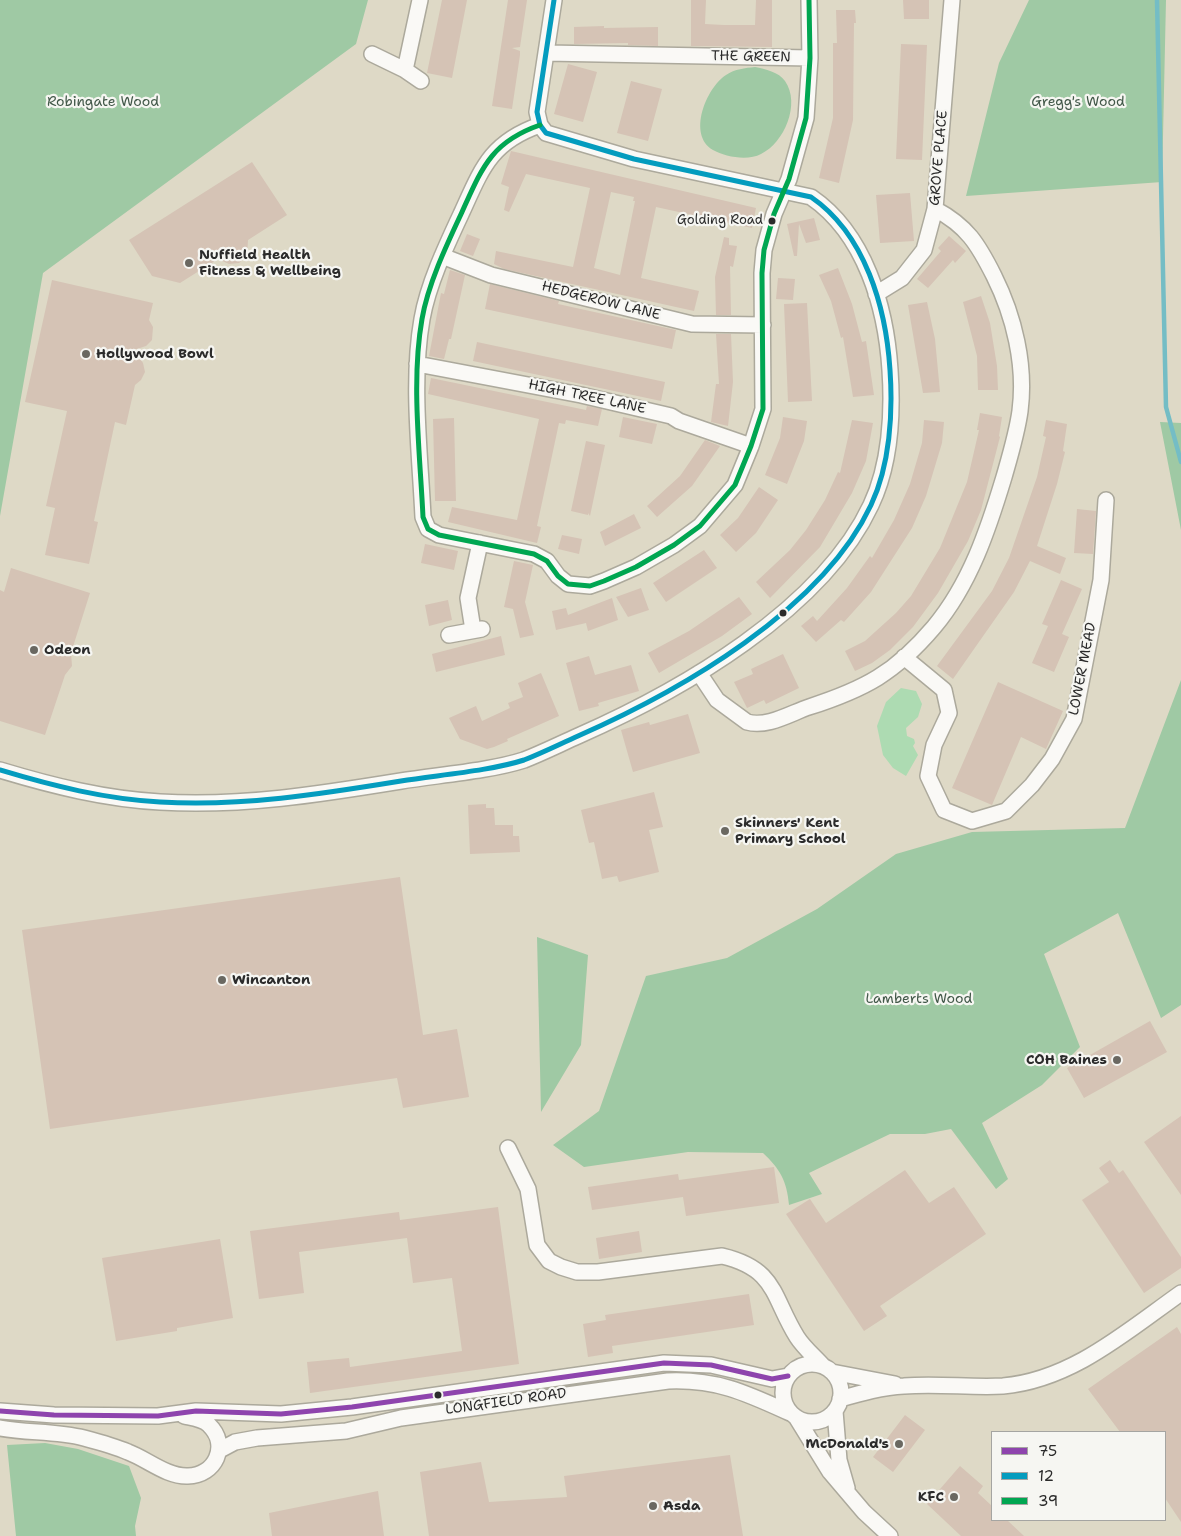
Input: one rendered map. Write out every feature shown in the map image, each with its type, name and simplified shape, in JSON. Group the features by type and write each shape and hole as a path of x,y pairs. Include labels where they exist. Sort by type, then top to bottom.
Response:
{"street":[{"path":"405,70 420,0"},
{"path":"0,770 99,795 187,803 233,803 287,798 524,760 608,722 699,673 747,641 810,586 853,535 871,506 882,477 892,392 890,362 876,294 857,248 842,223 825,206 811,197 630,157 557,138 546,133 540,125 537,112 554,0"},
{"path":"809,0 810,58"},
{"name":"GROVE PLACE","path":"876,294 902,278 924,250 935,210 952,0"},
{"name":"THE GREEN","path":"547,53 810,58 806,118 789,178 782,192"},
{"path":"372,54 405,70 421,81"},
{"path":"540,125 504,142 491,154 474,185 442,256 422,318 417,364 423,517 428,529 439,535 534,554 547,561 558,576 568,584 590,586 644,563 674,545 700,526 735,485 752,446 763,409 762,273 764,250 782,192"},
{"path":"699,673 717,700 747,722 753,724 780,718 853,692 883,676 934,627 958,594 968,576 999,492 1020,411 1019,348 1000,287 981,250 957,221 935,210"},
{"name":"HEDGEROW LANE","path":"442,256 491,275 692,324 763,325"},
{"name":"HIGH TREE LANE","path":"417,364 581,395 671,416 679,421 752,446"},
{"name":"LOWER MEAD","path":"904,657 944,690 949,713 934,745 928,776 944,810 972,821 1006,810 1032,786 1052,759 1074,719 1101,580 1106,500"},
{"path":"449,635 477,630 468,598 480,543"},
{"path":"508,1148 528,1189 537,1245 549,1261 577,1272 598,1272 722,1256 736,1259 751,1266 764,1277 776,1292 798,1338 838,1380 839,1460 847,1490"},
{"path":"793,1415 812,1422 820,1421 838,1405 866,1391 904,1386 1004,1386 1063,1371 1096,1352 1181,1293"},
{"path":"798,1338 791,1373 783,1395 793,1415 830,1472 864,1512 890,1536"},
{"name":"LONGFIELD ROAD","path":"0,1411 54,1415 178,1415 196,1411 281,1414 352,1407 664,1363 711,1365 764,1378 791,1373"},
{"path":"791,1373 808,1364 904,1386"},
{"name":"LONGFIELD ROAD","path":"178,1415 208,1424 217,1435 220,1450 235,1442 257,1438 346,1431 401,1418 668,1380 713,1382 741,1391 793,1415"},
{"path":"0,1428 82,1438 129,1452 180,1476 199,1475 206,1471 213,1465 220,1450"}],"green space":[{"name":"Robingate Wood","path":"0,0 368,0 356,44 43,273 0,516"},
{"name":"Gregg's Wood","path":"1029,0 1166,0 1162,182 966,196 999,63"},
{"path":"755,67 776,73 785,81 790,90 791,111 783,132 769,149 756,156 743,158 713,150 705,143 701,134 700,123 706,100 719,81 726,75 736,70"},
{"path":"1160,422 1181,423 1181,530"},
{"name":"Lamberts Wood","path":"1181,680 1181,1005 1161,1018 1118,913 1044,954 1080,1047 1042,1085 982,1123 1008,1179 996,1189 951,1129 925,1134 890,1134 809,1173 822,1194 789,1205 782,1176 763,1153 688,1152 584,1167 553,1145 599,1111 646,976 727,958 817,909 896,854 972,832 1125,828"},
{"path":"901,688 916,691 922,704 918,717 906,728 907,736 914,739 915,743 913,746 918,755 906,776 893,768 883,755 877,726 886,702"},
{"path":"537,937 588,955 581,1045 541,1112"},
{"path":"45,1443 78,1449 129,1466 141,1498 135,1526 136,1536 16,1536 7,1445"}],"building":[{"path":"442,0 467,0 452,78 427,73"},
{"path":"508,0 527,0 520,47 512,48 520,51 520,55 512,109 492,106"},
{"path":"691,0 706,0 705,24 755,25 756,0 772,0 772,47 691,46"},
{"path":"903,0 929,0 929,19 904,19"},
{"path":"836,10 855,10 856,23 854,23 853,120 839,183 819,178 833,118 833,43 837,43"},
{"path":"604,26 604,28 658,27 658,46 628,45 628,43 574,44 574,27"},
{"path":"901,44 927,45 922,160 896,159"},
{"path":"568,64 597,72 583,122 554,114"},
{"path":"631,81 662,89 648,141 617,133"},
{"path":"511,151 756,208 752,228 656,207 641,278 699,291 694,311 504,269 494,264 496,251 573,267 590,188 526,174 509,212 504,210 509,187 501,184","holes":["611,192 634,197 633,201 635,201 620,275 594,268"]},
{"path":"252,162 287,215 248,240 247,256 239,263 229,264 218,259 180,283 152,276 129,240"},
{"path":"910,193 914,241 880,243 876,195"},
{"path":"814,218 820,240 806,243 799,224 797,256 794,256 787,224"},
{"path":"467,234 480,239 473,256 460,251"},
{"path":"949,236 966,251 955,263 953,260 928,288 917,279 941,251 938,248"},
{"path":"724,237 729,238 729,245 737,246 733,267 730,266 731,315 716,315 715,277"},
{"path":"838,268 852,304 862,342 866,341 874,395 853,397 843,337 841,338 831,301 819,275"},
{"path":"450,270 465,275 451,339 449,339 444,359 429,356 441,293 444,294"},
{"path":"778,278 795,279 793,300 776,299"},
{"name":"Hollywood Bowl","path":"52,280 153,303 149,320 153,327 152,340 146,346 134,350 143,363 145,372 141,380 135,385 126,425 115,422 94,521 98,522 89,564 45,555 55,508 46,506 67,411 25,402"},
{"path":"490,284 559,301 558,304 676,330 672,349 485,309"},
{"path":"981,296 990,323 997,366 998,390 978,390 977,356 963,302"},
{"path":"927,302 935,339 940,392 923,393 908,305"},
{"path":"807,303 812,401 788,402 784,304"},
{"path":"716,334 731,334 733,382 728,426 711,422 716,384 719,384"},
{"path":"477,342 665,382 661,401 473,361"},
{"path":"431,378 586,410 587,406 602,409 598,426 566,420 565,424 559,423 537,526 541,527 537,543 448,522 452,507 517,520 539,419 428,394"},
{"path":"980,413 1002,417 1000,437 981,510 968,541 938,593 913,627 890,650 872,663 855,671 845,651 865,641 896,613 911,596 940,548 967,482 979,430 977,430"},
{"path":"623,417 657,424 652,444 619,437"},
{"path":"783,417 807,421 804,441 787,484 765,475 780,438"},
{"path":"454,418 456,501 435,501 433,419"},
{"path":"852,420 873,423 866,461 852,493 820,547 770,598 756,582 790,550 806,530 825,500 838,472 840,473"},
{"path":"924,420 944,422 942,443 926,496 912,528 871,592 844,622 841,620 816,642 801,626 813,616 817,621 847,588 870,556 872,558 894,520 910,484 922,443"},
{"path":"1046,420 1067,424 1063,451 1065,452 1037,546 1066,558 1060,574 1030,561 1014,592 953,679 937,666 992,591 1009,558 1037,477 1046,437 1043,436"},
{"path":"705,440 720,446 692,486 657,517 647,506 680,476"},
{"path":"586,441 605,445 590,516 588,513 588,515 571,511"},
{"path":"759,487 778,500 756,533 736,552 720,535 738,518"},
{"path":"1077,509 1096,511 1093,554 1074,553"},
{"path":"634,514 641,528 605,546 600,532"},
{"path":"562,535 582,539 579,554 558,549"},
{"path":"425,544 458,551 454,570 421,563"},
{"path":"704,550 717,568 666,602 653,583"},
{"path":"514,561 533,565 525,602 534,635 520,638 513,609 504,607"},
{"name":"Odeon","path":"11,568 90,593 71,653 72,666 65,675 45,735 0,721 0,590 4,592"},
{"path":"1061,580 1082,589 1062,634 1069,637 1054,672 1032,663 1048,626 1042,624"},
{"path":"641,588 649,610 628,617 616,597"},
{"path":"739,597 752,614 722,636 659,673 648,653 689,631"},
{"path":"612,598 618,620 588,631 586,623 556,630 552,611 566,608 568,615"},
{"path":"448,600 452,620 429,626 425,605"},
{"path":"501,636 505,655 436,672 432,654"},
{"path":"783,654 799,688 766,704 764,700 747,708 734,682 753,674 751,669"},
{"path":"589,656 595,675 631,665 639,691 598,703 599,706 579,711 566,663"},
{"path":"541,673 559,716 487,749 460,739 449,718 476,706 482,721 510,708 508,703 523,697 518,683"},
{"path":"998,682 1063,711 1046,749 1021,737 992,805 952,788"},
{"path":"688,714 700,753 633,772 621,730 649,722 650,725"},
{"path":"654,792 663,827 649,830 659,872 619,882 617,876 602,879 594,842 589,843 581,810"},
{"path":"486,804 486,808 494,808 495,825 513,825 513,836 519,836 520,852 470,854 468,805"},
{"name":"Wincanton","path":"400,877 423,1035 457,1029 469,1097 403,1108 397,1078 50,1129 22,930"},
{"name":"COH Baines","path":"1150,1021 1167,1052 1084,1098 1067,1068"},
{"path":"1181,1116 1181,1195 1144,1142"},
{"path":"1110,1160 1119,1173 1123,1170 1181,1257 1181,1268 1144,1293 1082,1200 1109,1182 1099,1168"},
{"path":"774,1167 779,1203 686,1216 683,1197 592,1210 588,1187 678,1174 679,1180"},
{"path":"905,1170 929,1203 954,1187 986,1234 880,1306 887,1316 864,1331 786,1214 810,1199 826,1223"},
{"path":"498,1207 519,1364 310,1393 307,1362 349,1358 350,1367 462,1351 452,1278 413,1283 407,1238 299,1252 304,1293 259,1299 250,1231 399,1212 400,1220"},
{"path":"639,1231 642,1252 599,1259 596,1238"},
{"path":"220,1239 233,1318 177,1328 177,1331 116,1341 102,1258"},
{"path":"749,1294 754,1325 612,1346 613,1353 588,1357 583,1324 606,1320 605,1315"},
{"path":"1177,1327 1181,1334 1181,1522 1166,1500 1166,1431 1119,1431 1088,1389"},
{"name":"McDonald's","path":"905,1415 925,1430 893,1472 873,1457"},
{"name":"Asda","path":"730,1455 743,1536 429,1536 420,1472 481,1462 489,1502 567,1497 564,1476"},
{"path":"960,1466 983,1486 978,1493 991,1505 991,1521 1008,1521 1024,1536 961,1536 927,1504"},
{"path":"378,1491 384,1536 272,1536 269,1513"}],"waterway":[{"path":"1157,0 1166,407 1181,462"}],"transit line":[{"name":"12","path":"0,770 59,786 119,798 160,802 221,803 311,795 510,764 538,754 618,717 660,696 703,671 744,643 784,612 819,579 849,543 871,505 882,473 889,439 891,404 888,346 884,322 869,274 859,251 846,231 830,212 811,197 634,159 546,133 540,125 537,112 554,0"},
{"name":"39","path":"540,125 510,140 490,158 469,196 433,278 422,319 417,367 417,417 423,517 428,529 439,535 534,554 547,561 558,576 568,584 590,586 636,567 674,545 700,526 735,485 751,446 763,409 762,273 764,250 774,214 789,179 806,118 810,58 809,0"},
{"name":"75","path":"0,1411 54,1415 158,1416 196,1411 281,1414 352,1407 664,1363 711,1365 772,1379 788,1376"}],"place":[{"name":"Golding Road","path":"772,221"},
{"name":"Nuffield Health Fitness & Wellbeing","path":"189,263"},
{"name":"Hollywood Bowl","path":"86,354"},
{"name":"Odeon","path":"34,650"},
{"name":"Skinners' Kent Primary School","path":"725,831"},
{"name":"Wincanton","path":"222,980"},
{"name":"COH Baines","path":"1117,1060"},
{"name":"McDonald's","path":"899,1444"},
{"name":"KFC","path":"954,1497"},
{"name":"Asda","path":"653,1506"}]}
